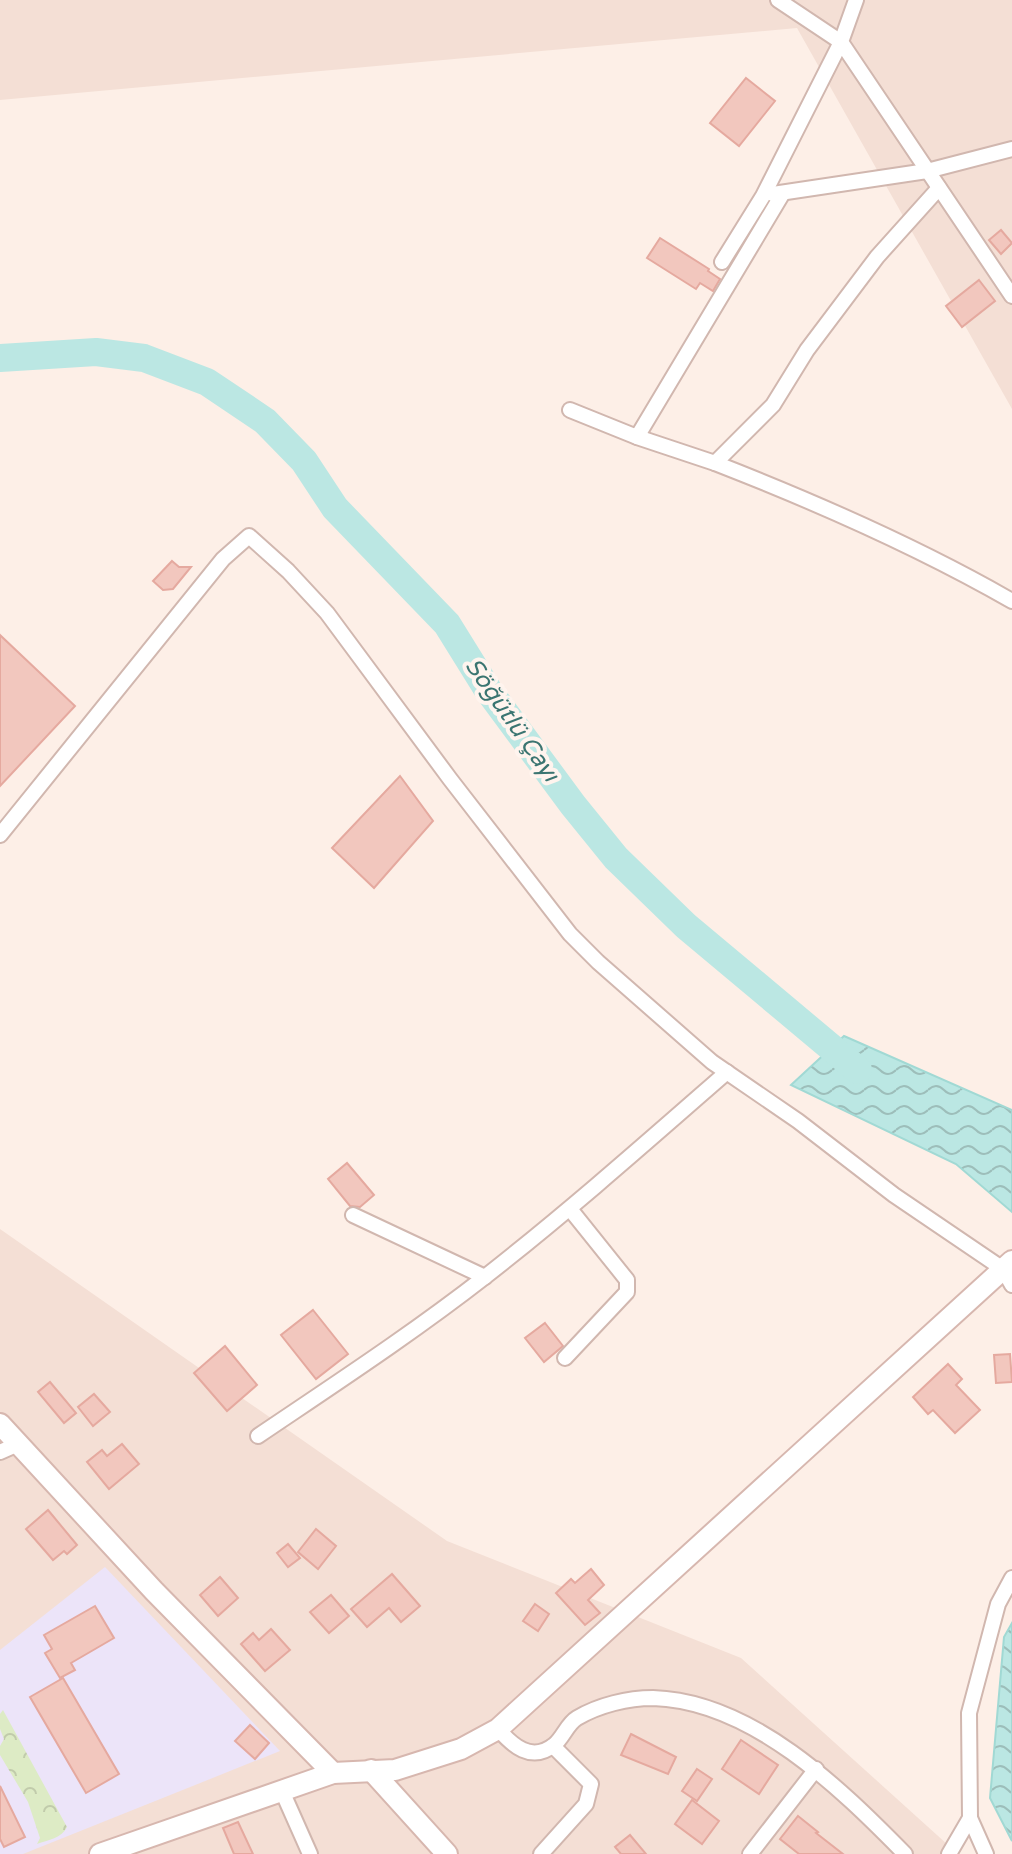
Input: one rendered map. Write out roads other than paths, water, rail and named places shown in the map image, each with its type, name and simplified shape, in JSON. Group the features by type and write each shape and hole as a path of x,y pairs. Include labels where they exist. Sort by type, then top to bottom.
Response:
{"main road":[{"path":"100,1854 333,1773 395,1770 461,1749 498,1729 1009,1272"},
{"path":"0,1424 9,1448 333,1773"},
{"path":"371,1770 447,1854"}],"street":[{"path":"778,0 841,42 1012,296"},
{"path":"722,262 763,196 841,42 856,0"},
{"path":"763,196 927,171 1012,149"},
{"path":"715,463 773,405 807,350 877,257 939,188"},
{"path":"637,437 783,193"},
{"path":"570,410 760,480 899,543 1012,601"},
{"path":"0,835 223,559 249,536 288,571 327,613 570,934 636,996 727,1072 798,1121 894,1195 1009,1272"},
{"path":"258,1436 371,1360 485,1277 570,1209 727,1072"},
{"path":"565,1358 627,1292 627,1280 570,1209"},
{"path":"353,1215 485,1277"},
{"path":"986,1854 970,1818 969,1713 998,1604 1012,1578"},
{"path":"498,1729 516,1749 535,1752 553,1746 574,1720 602,1705 651,1698 691,1703 739,1721 816,1769 905,1854"},
{"path":"541,1854 586,1804 591,1784 553,1746"},
{"path":"750,1854 816,1769"},
{"path":"282,1791 310,1854"},
{"path":"949,1854 970,1818"}],"water":[{"path":"844,1036 1012,1110 1012,1212 956,1164 791,1085"},
{"path":"1012,1623 1012,1841 990,1798 1004,1637"}],"waterway":[{"name":"Söğütlü Çayı","path":"0,358 96,352 144,358 207,382 265,421 304,461 335,508 447,624 488,690 616,858 686,926 858,1070"}]}
